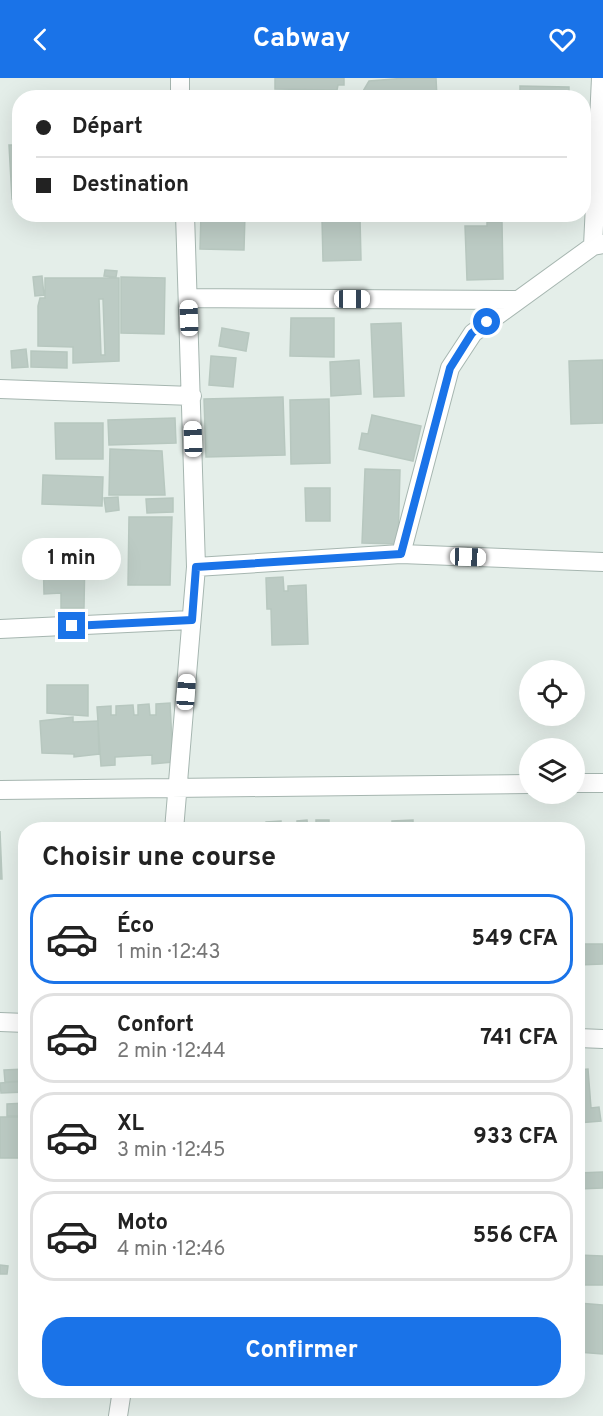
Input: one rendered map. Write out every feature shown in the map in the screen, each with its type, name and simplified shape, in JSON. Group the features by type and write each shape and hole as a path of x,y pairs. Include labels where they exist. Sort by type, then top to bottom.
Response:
{"street":[{"path":"401,554 450,368 472,333 516,300 598,245 601,78"},
{"path":"175,822 196,567 185,222"},
{"path":"188,298 516,300"},
{"path":"0,389 192,396"},
{"path":"196,567 401,554 603,562"},
{"path":"0,629 192,620"},
{"path":"585,783 603,783"},
{"path":"0,790 519,784"},
{"path":"0,1022 18,1023"},
{"path":"585,1038 603,1039"},
{"path":"118,1416 121,1398"}],"building":[{"path":"275,78 344,78 344,85 338,85 337,90 275,89"},
{"path":"436,78 437,90 364,90 369,81"},
{"path":"520,86 569,87 569,90 520,90"},
{"path":"9,145 12,145 12,199"},
{"path":"201,222 245,222 244,250 200,249"},
{"path":"322,222 360,222 361,260 323,261"},
{"path":"487,222 502,222 503,279 467,280 465,226 487,226"},
{"path":"105,270 117,271 116,277 104,276"},
{"path":"42,276 44,295 35,296 33,277"},
{"path":"121,277 165,278 164,334 121,333"},
{"path":"45,278 119,278 119,361 73,363 73,347 38,346 38,306 40,298 45,298","holes":["99,299 103,299 105,355 101,355"]},
{"path":"291,318 334,318 334,357 290,356"},
{"path":"401,323 404,396 374,397 371,324"},
{"path":"222,328 249,333 246,351 219,346"},
{"path":"26,349 28,367 12,368 11,351"},
{"path":"31,351 67,352 67,368 31,367"},
{"path":"211,356 236,358 233,387 209,385"},
{"path":"359,360 361,394 331,396 330,362"},
{"path":"603,360 603,423 571,424 569,361"},
{"path":"283,397 285,455 206,457 204,399"},
{"path":"329,399 330,463 291,464 290,400"},
{"path":"372,415 421,426 413,461 359,449 362,433 368,434"},
{"path":"175,418 176,443 109,445 108,420"},
{"path":"55,423 103,423 103,459 56,459"},
{"path":"110,449 162,451 165,495 109,495"},
{"path":"365,469 400,470 398,544 362,543"},
{"path":"43,475 103,477 102,506 42,504"},
{"path":"305,488 330,488 330,521 306,521"},
{"path":"118,497 119,510 106,512 104,498"},
{"path":"173,498 173,512 147,513 146,499"},
{"path":"129,517 172,517 170,585 128,585"},
{"path":"93,543 94,551 82,552 81,544"},
{"path":"43,551 85,552 84,608 61,608 61,593 44,594"},
{"path":"283,577 284,591 288,591 288,586 306,585 308,644 272,645 271,609 267,609 266,578"},
{"path":"47,685 88,685 88,716 47,713"},
{"path":"170,703 173,762 152,764 152,755 115,757 115,765 101,766 97,707 111,706 111,715 116,715 116,706 133,705 134,715 138,715 138,705 149,704 150,715 156,715 156,704"},
{"path":"73,717 73,722 98,721 99,754 74,757 74,754 42,753 40,721"},
{"path":"316,820 329,820 329,822 316,822"},
{"path":"413,820 413,822 392,822"},
{"path":"0,831 2,879 0,879"},
{"path":"585,944 603,944 603,964 585,965"},
{"path":"18,1069 18,1081 5,1082 4,1070"},
{"path":"585,1069 588,1069 591,1108 599,1107 601,1121 585,1122"},
{"path":"18,1082 18,1092 1,1093 0,1083"},
{"path":"18,1103 18,1116 7,1116 7,1104"},
{"path":"0,1117 18,1117 18,1158 0,1158"},
{"path":"603,1172 603,1188 585,1189 585,1173"},
{"path":"585,1255 603,1256 603,1285 585,1285"},
{"path":"0,1265 8,1266 7,1274 0,1274"},
{"path":"585,1304 603,1305 603,1354 585,1353"}],"route":[{"path":"72,626 192,620 196,567 401,554 450,368 472,333 487,322"}]}
